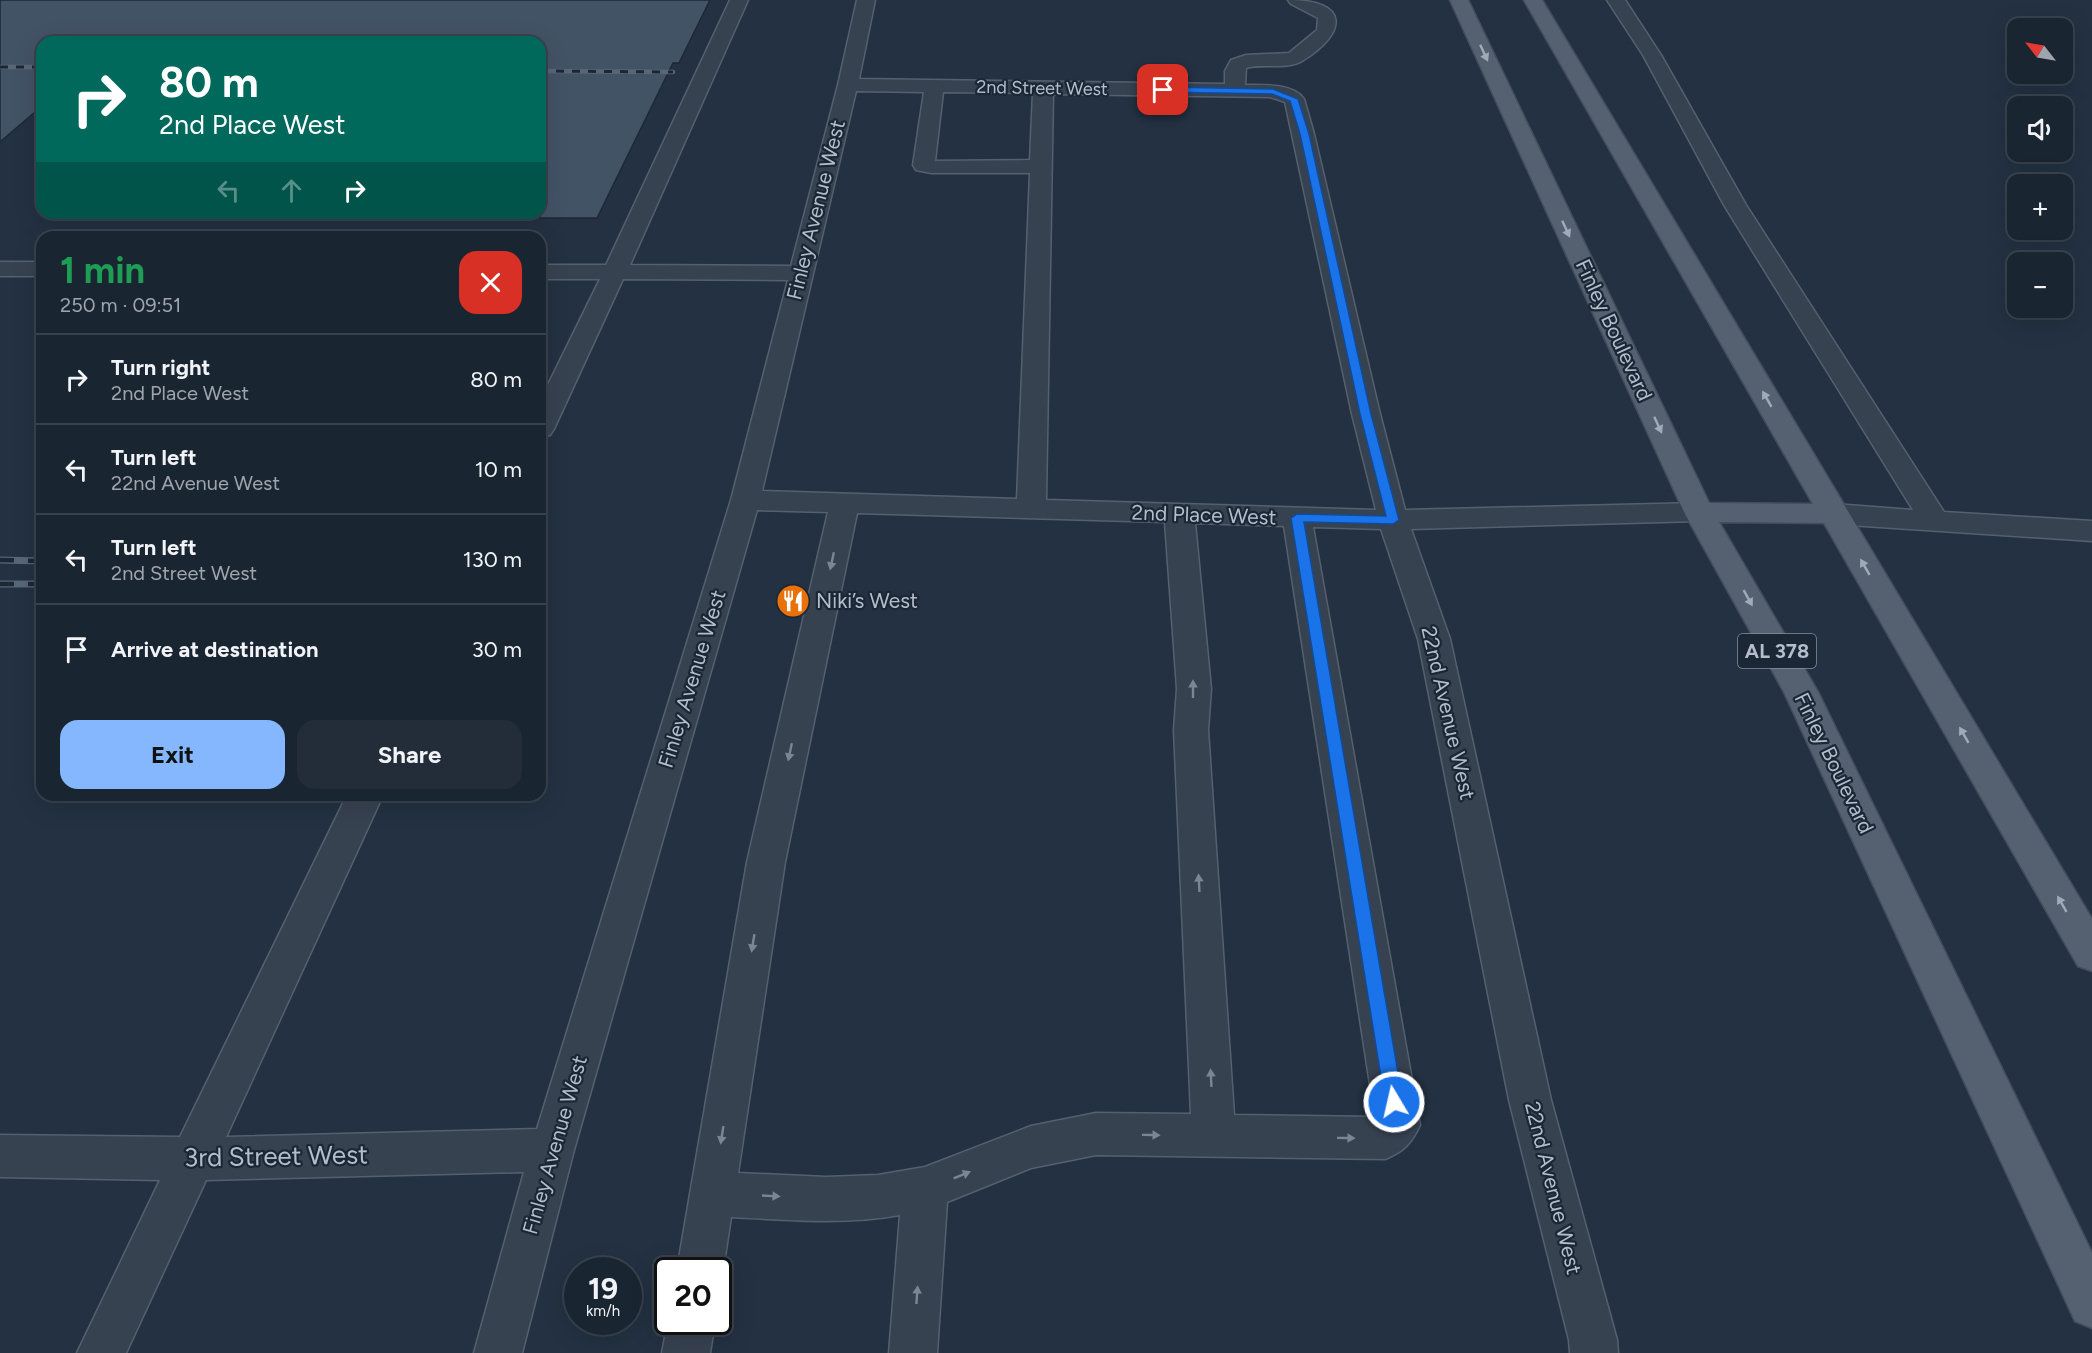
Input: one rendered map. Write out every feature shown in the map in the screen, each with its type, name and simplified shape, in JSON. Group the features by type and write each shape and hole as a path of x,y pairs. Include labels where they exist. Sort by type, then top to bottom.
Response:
{"main road":[{"name":"Finley Boulevard","path":"1459,0 1699,512 1801,692 2092,1304"},
{"path":"1533,0 2092,954"},
{"path":"1699,512 1834,514"}],"street":[{"path":"546,416 615,272 739,0"},
{"name":"Finley Avenue West","path":"498,1353 552,1150 745,500 848,86 866,0"},
{"path":"1235,91 1235,71 1238,64 1246,61 1294,58 1325,32 1328,24 1327,15 1297,0"},
{"path":"1616,0 1652,56 1735,205 1935,521"},
{"name":"2nd Street West","path":"848,86 1273,91"},
{"path":"934,87 924,165 932,167 1041,166"},
{"path":"1031,510 1043,88"},
{"name":"22nd Avenue West","path":"1273,91 1294,99 1298,110 1365,414 1393,520 1434,639 1530,1100 1593,1340 1594,1353"},
{"path":"0,269 36,269"},
{"path":"546,272 800,273"},
{"name":"2nd Place West","path":"745,500 1393,520 1699,512"},
{"path":"702,1257 766,862 844,504"},
{"path":"1179,514 1194,689 1191,729 1214,1136"},
{"path":"1834,514 2092,531"},
{"path":"712,1194 826,1199 878,1197 926,1189 1031,1147 1096,1134 1385,1138 1398,1125 1297,518"},
{"path":"100,1353 362,801"},
{"name":"3rd Street West","path":"0,1155 191,1159 552,1150"},
{"path":"913,1353 926,1189"},
{"path":"686,1353 689,1335"}],"building":[{"path":"0,0 710,0 679,63 673,63 597,218 546,218 546,36 36,36 36,111 0,142"}],"railway":[{"path":"0,67 36,67"},
{"path":"546,71 673,72"},
{"path":"0,560 36,561"},
{"path":"0,584 36,584"}],"place":[{"name":"Niki’s West","path":"793,601"}],"route":[{"path":"1163,90 1273,91 1294,99 1304,134 1365,414 1393,520 1297,518 1394,1102"}]}
